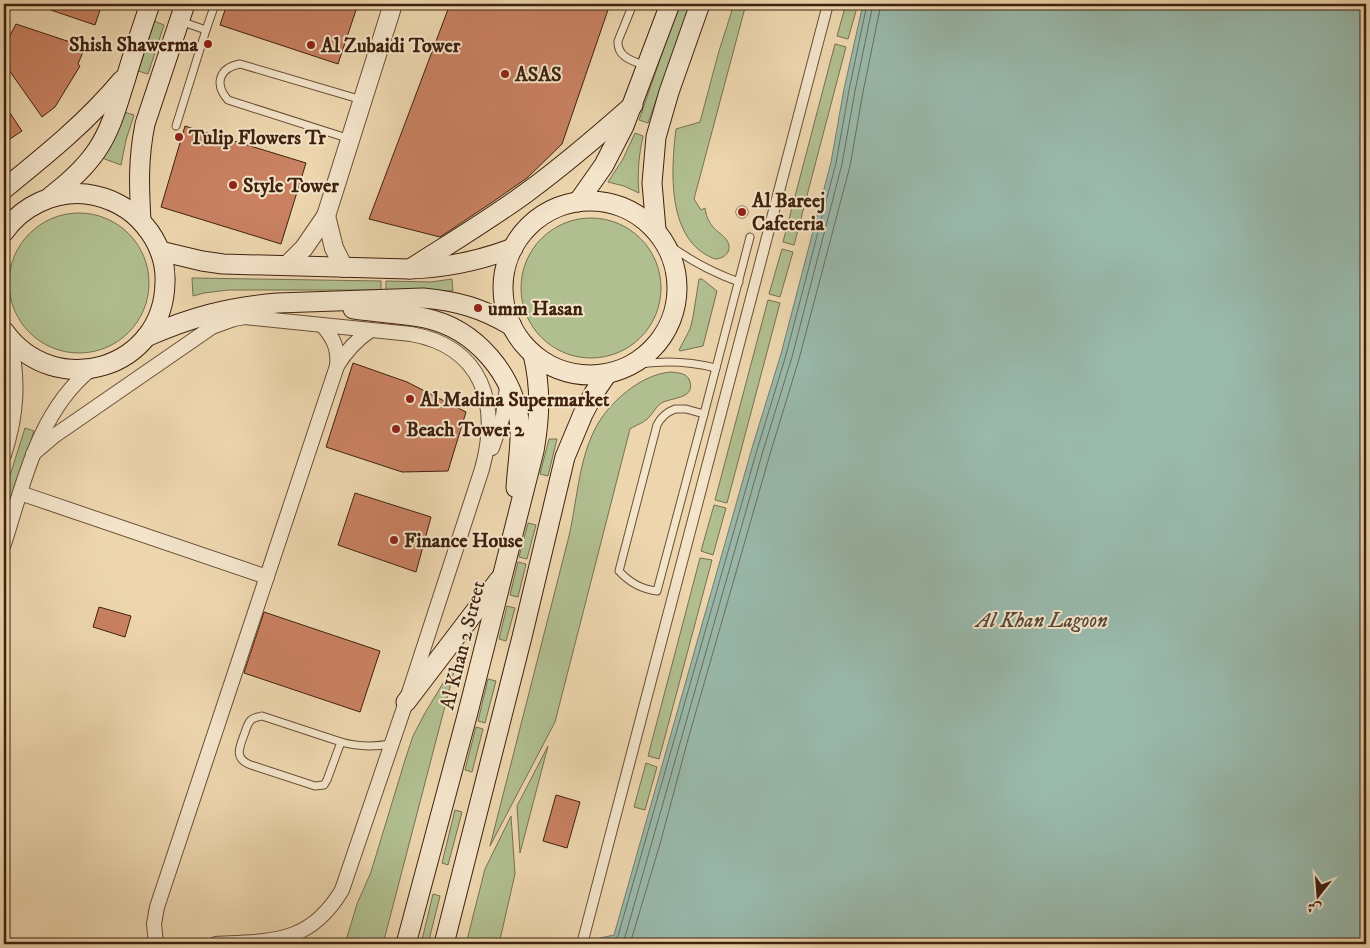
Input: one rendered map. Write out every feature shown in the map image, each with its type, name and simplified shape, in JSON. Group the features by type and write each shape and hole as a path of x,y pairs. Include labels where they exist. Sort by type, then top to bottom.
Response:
{"main road":[{"path":"48,198 69,182 84,166 97,149 110,125 150,4"},
{"path":"578,202 592,184 615,146 633,105 670,4"},
{"path":"660,236 639,216 620,206 607,202 578,202 552,210 540,217 520,236 513,248 505,270 503,293 507,316 518,337 533,354 555,368 568,373 587,375 607,374 634,364 644,358 662,339 674,316 678,297 678,278 675,265 660,236 653,206 652,183 656,137 669,92 700,4"},
{"path":"141,221 139,179 145,124 182,12"},
{"path":"4,189 73,132 126,76"},
{"path":"409,269 488,220 526,193 591,142 633,105"},
{"path":"4,231 24,211 48,198 73,194 98,196 110,200 141,221 155,240 164,264 165,290 159,315 146,337 127,355 91,369 78,370 53,367 30,356 7,335"},
{"path":"160,251 223,264 409,269 458,264 493,256 513,248"},
{"path":"146,337 189,319 233,308 278,303 423,298 460,303 478,309 512,326"},
{"path":"318,302 365,311 412,316 442,323 456,329 480,347 500,370 516,405 520,428 513,536"},
{"name":"Al Khan 2 Street","path":"406,944 504,573 534,451 538,432 539,392 533,354"},
{"path":"444,944 522,637 565,457 583,414 607,374"},
{"path":"406,702 504,573"}],"street":[{"path":"286,266 304,248 326,216 394,4"},
{"path":"582,944 828,4"},
{"path":"326,216 334,248 344,268"},
{"path":"33,454 54,436 212,327 245,317 427,337 449,347 468,362 484,390 488,405 487,453 406,702 342,890 322,918 291,936 255,942 216,944"},
{"path":"156,944 154,924 157,907 337,366 336,348 322,325"},
{"path":"337,366 354,342 371,330"},
{"path":"5,447 15,409 16,391 16,373 7,335"},
{"path":"4,544 33,454 44,429 58,404 91,369"},
{"path":"482,469 498,434 508,384"},
{"path":"20,493 267,577"}],"lane":[{"path":"176,126 215,4"},
{"path":"633,4 618,46 625,57 646,66"},
{"path":"182,12 206,30"},
{"path":"350,139 228,100 222,94 221,78 225,71 232,66 240,64 362,100"},
{"path":"660,236 678,252 700,265 739,282"},
{"path":"704,414 686,409 675,409 662,417 657,425 620,571 630,581 643,588 657,591 704,414 716,368 739,282 750,237"},
{"path":"634,364 683,362 716,368"},
{"path":"341,742 326,783 318,787 246,763 242,760 239,751 248,724 258,717 266,717 352,745 375,747 391,744"}],"green space":[{"path":"679,4 690,4 648,123 639,120"},
{"path":"734,4 746,4 694,199 701,210 705,208 711,225 729,244 727,254 719,259 715,259 699,250 688,237 680,221 675,203 673,183 674,146 676,129 700,122"},
{"path":"846,4 858,4 848,39 837,36"},
{"path":"154,21 164,25 148,74 138,71"},
{"path":"835,44 846,47 794,245 783,242"},
{"path":"124,112 134,115 121,165 102,158 116,136"},
{"path":"635,133 643,136 638,178 639,193 624,186 608,182 623,159"},
{"path":"79,213 93,214 106,218 128,234 144,256 148,269 148,297 144,310 128,332 106,348 93,352 79,353 65,352 52,348 30,332 14,310 10,297 9,283 10,269 14,256 30,234 52,218 65,214"},
{"path":"591,218 605,219 618,223 641,238 656,261 660,274 660,302 656,315 641,338 618,353 605,357 591,358 577,357 564,353 541,338 526,315 522,302 521,288 522,274 526,261 541,238 564,223 577,219"},
{"path":"782,249 793,252 780,297 769,294"},
{"path":"192,278 381,281 381,290 228,290 193,296"},
{"path":"452,279 453,291 386,290 386,281 431,282"},
{"path":"699,279 702,279 717,291 703,346 680,351 690,329"},
{"path":"768,300 780,303 727,503 715,500"},
{"path":"671,372 683,374 687,377 691,388 685,395 660,404 646,420 630,429 555,722 490,846 568,540 581,469 589,442 601,419 617,400 648,378"},
{"path":"25,428 34,431 12,500 4,497 4,494"},
{"path":"549,439 557,439 548,476 540,474"},
{"path":"714,505 726,508 713,555 701,551"},
{"path":"528,523 536,525 527,559 519,557"},
{"path":"700,558 712,560 659,759 648,756"},
{"path":"518,562 526,564 518,597 510,595"},
{"path":"507,606 515,608 506,641 499,639"},
{"path":"457,660 383,944 345,944 357,904 371,872 413,736"},
{"path":"488,679 496,681 485,723 478,721"},
{"path":"476,727 483,729 472,772 465,770"},
{"path":"548,746 520,853 517,806"},
{"path":"646,763 657,767 645,810 634,807"},
{"path":"455,810 462,812 448,865 442,863"},
{"path":"511,816 515,874 499,944 466,944 485,869"},
{"path":"433,894 440,896 428,944 421,944"}],"water":[{"name":"Al Khan Lagoon","path":"863,4 1366,4 1366,944 590,944 591,940 614,935 752,448 781,354 831,162 844,89"}],"building":[{"path":"39,4 102,4 95,25 39,6"},
{"name":"Al Zubaidi Tower","path":"227,4 358,4 338,64 220,25"},
{"name":"ASAS","path":"450,4 610,4 562,144 527,178 440,237 369,219"},
{"path":"16,24 85,47 78,64 80,66 55,107 42,117 4,63 4,47"},
{"path":"4,104 22,131 4,143"},
{"name":"Style Tower","path":"185,126 306,163 281,244 161,207"},
{"name":"Al Bareej Cafeteria","path":"744,206 747,207 747,217 740,218 737,217 736,210 737,207"},
{"name":"Beach Tower 2","path":"353,363 407,382 466,412 448,471 402,472 326,447"},
{"path":"355,493 431,517 416,572 338,545"},
{"path":"99,607 131,616 125,637 93,627"},
{"path":"264,612 380,651 360,712 244,673"},
{"path":"556,795 580,802 567,848 543,841"}],"place":[{"name":"Shish Shawerma","path":"208,44"},
{"name":"Al Zubaidi Tower","path":"311,45"},
{"name":"ASAS","path":"505,74"},
{"name":"Tulip Flowers Tr","path":"179,137"},
{"name":"Style Tower","path":"233,185"},
{"name":"Al Bareej Cafeteria","path":"742,212"},
{"name":"umm Hasan","path":"478,308"},
{"name":"Al Madina Supermarket","path":"410,399"},
{"name":"Beach Tower 2","path":"396,429"},
{"name":"Finance House","path":"394,540"}]}
